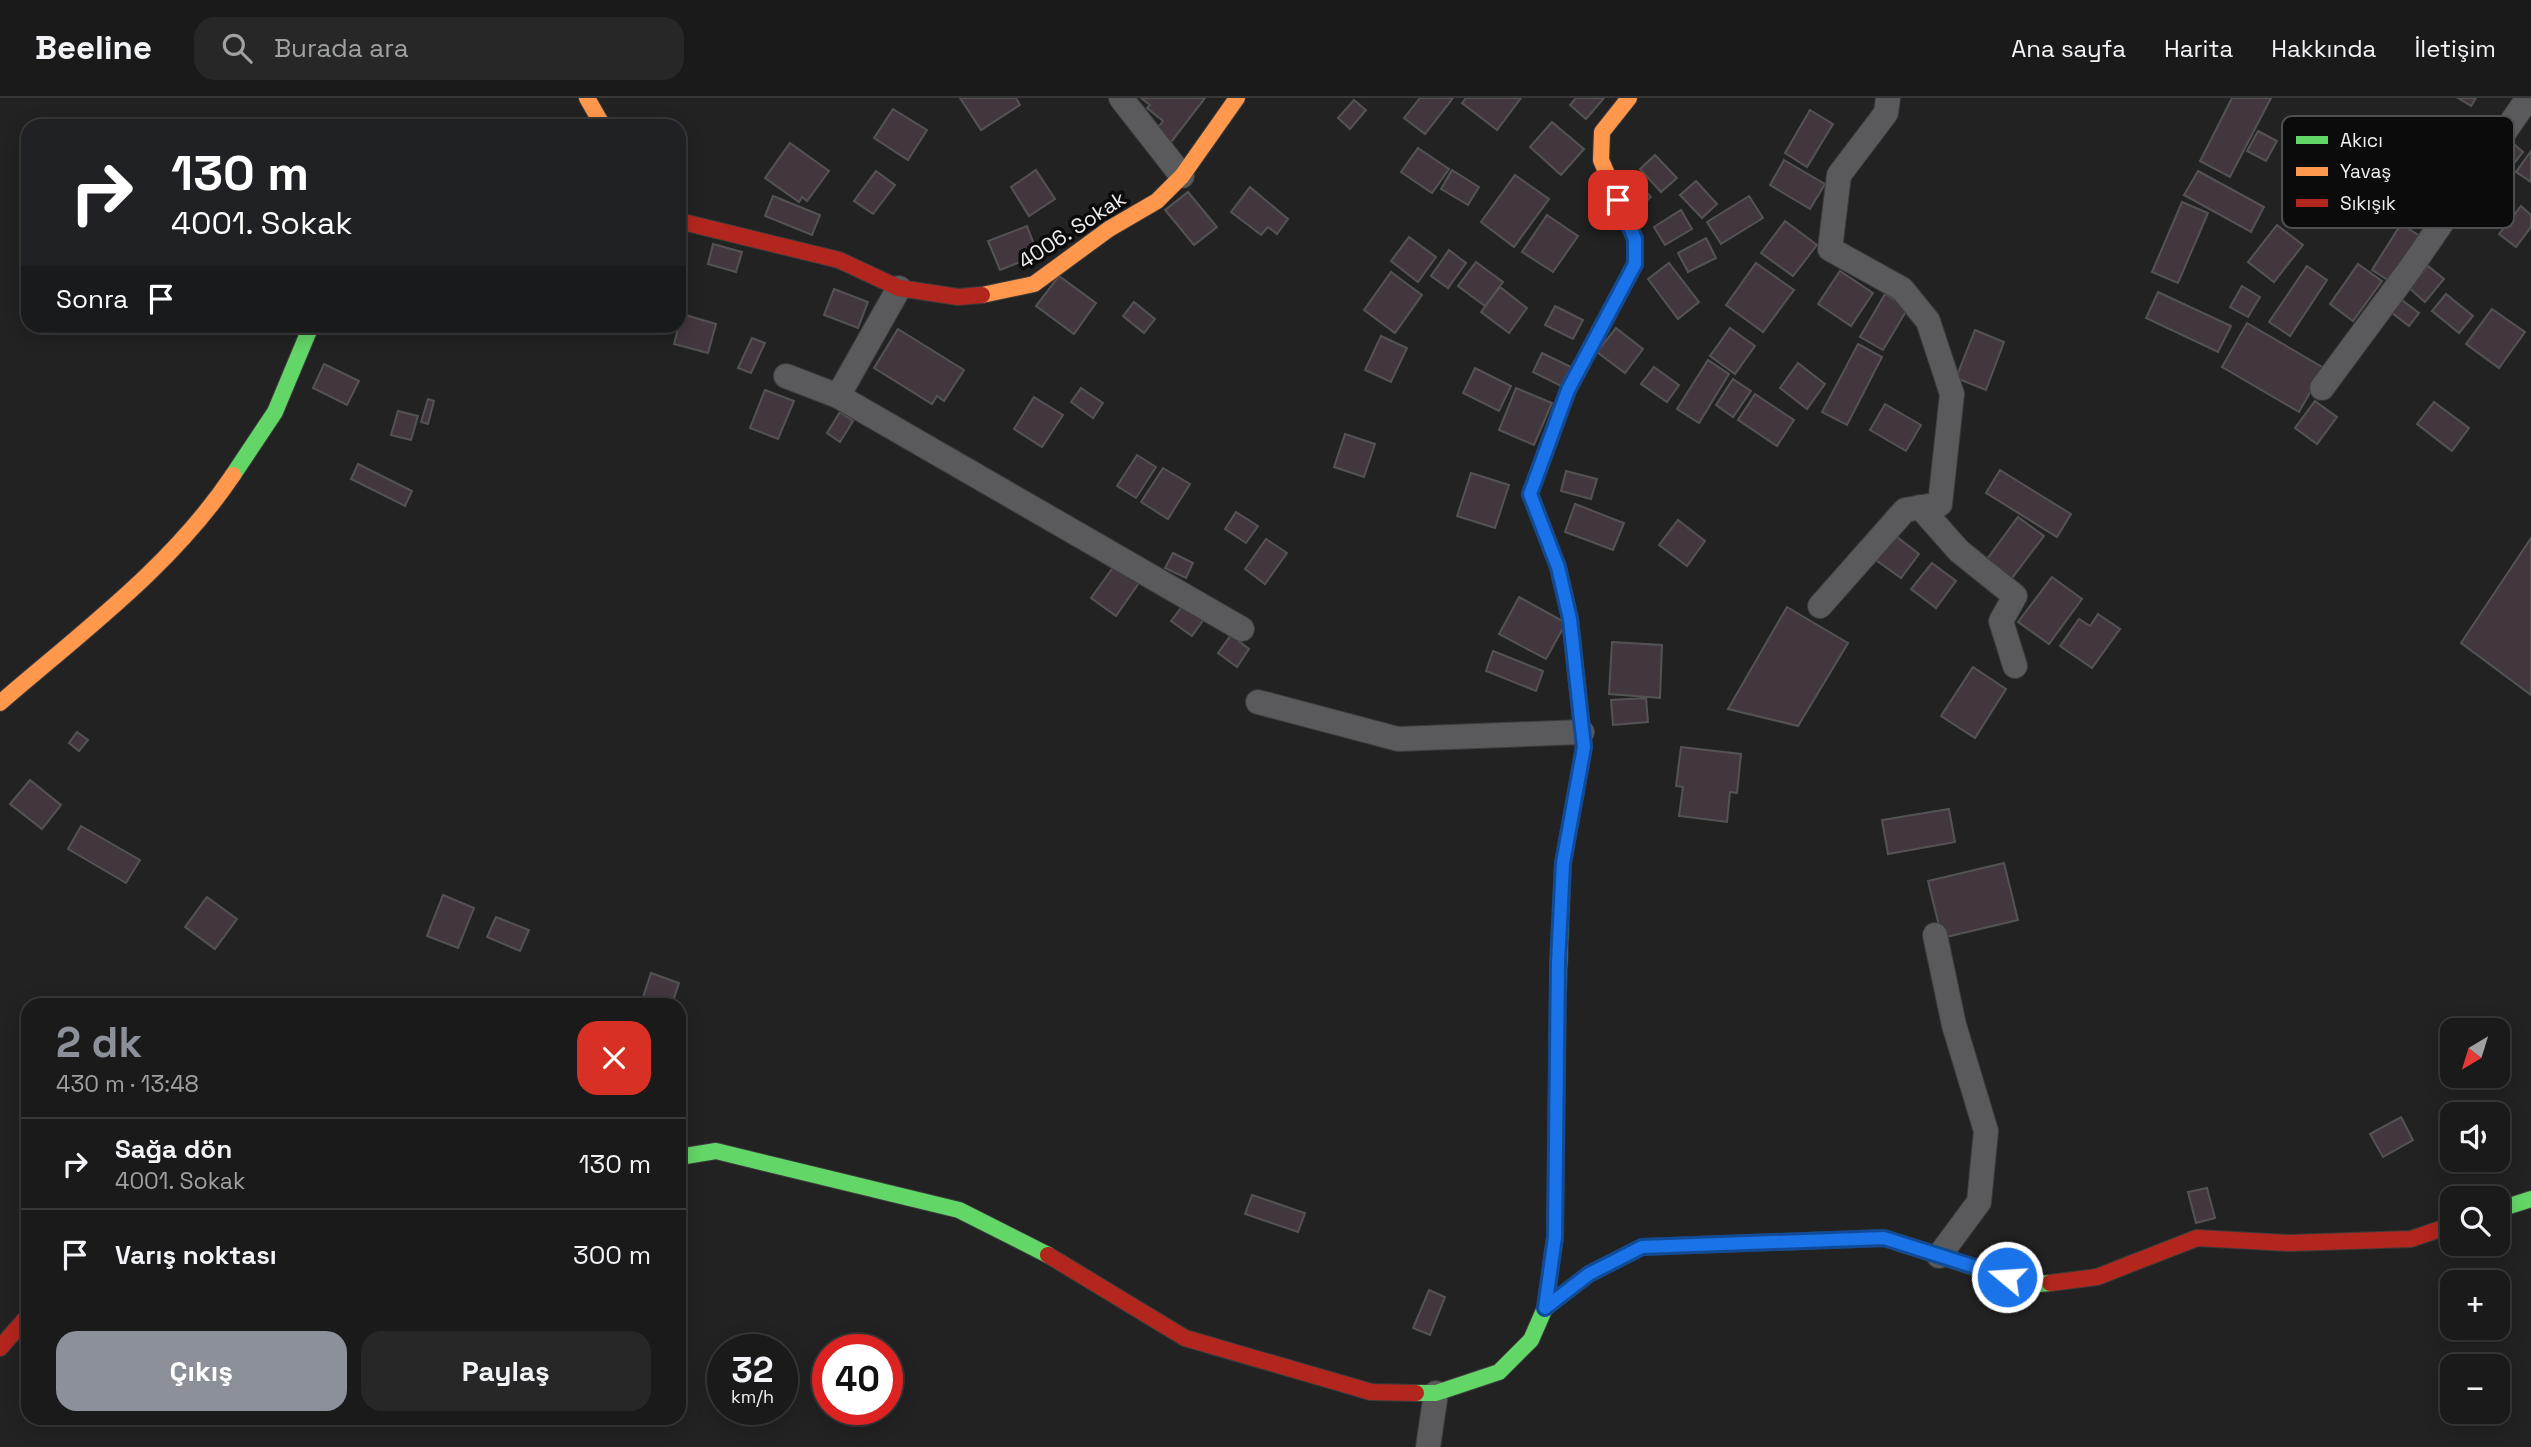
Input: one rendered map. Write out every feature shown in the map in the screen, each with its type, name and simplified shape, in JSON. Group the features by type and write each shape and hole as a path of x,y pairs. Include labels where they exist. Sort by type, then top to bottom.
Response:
{"street":[{"path":"587,98 599,119"},
{"path":"1121,98 1182,176"},
{"name":"4006. Sokak","path":"686,222 839,260 899,288 958,297 1000,293 1034,284 1109,229 1157,201 1182,176 1237,98"},
{"path":"686,1156 716,1151 959,1210 1060,1261 1185,1338 1371,1392 1436,1393 1499,1372 1531,1340 1545,1308 1555,1237 1558,963 1563,863 1584,747 1570,619 1558,567 1530,494 1568,390 1635,264 1635,239 1601,160 1602,132 1629,98"},
{"path":"1820,606 1905,510 1940,504 1952,394 1928,321 1902,289 1830,249 1839,175 1886,113 1888,98"},
{"path":"2514,118 2528,98"},
{"path":"2322,388 2438,228"},
{"path":"838,396 899,288"},
{"path":"0,704 151,573 205,517 275,412 308,333"},
{"path":"786,376 838,396 1242,629"},
{"path":"1920,507 1959,551 2015,596 2001,621 2015,666"},
{"path":"1258,702 1398,739 1582,732"},
{"path":"1935,936 1954,1025 1986,1131 1979,1202 1939,1256"},
{"path":"2510,1206 2531,1199"},
{"path":"1545,1308 1589,1274 1642,1247 1884,1238 2029,1285 2096,1277 2197,1238 2290,1243 2411,1239 2440,1229"},
{"path":"0,1348 21,1324"},
{"path":"1428,1447 1436,1393"}],"building":[{"path":"960,98 1016,98 1020,105 981,130"},
{"path":"1141,98 1205,98 1168,146 1153,134 1163,121 1147,108 1150,105"},
{"path":"1420,98 1453,98 1425,134 1404,118"},
{"path":"1466,98 1521,98 1497,130 1462,103"},
{"path":"1576,98 1604,98 1586,119 1570,105"},
{"path":"2232,98 2271,98 2230,177 2200,161"},
{"path":"2458,98 2476,98 2471,106"},
{"path":"1354,100 1366,110 1350,129 1338,118"},
{"path":"893,109 927,130 908,160 874,138"},
{"path":"1810,110 1833,124 1807,167 1785,153"},
{"path":"1552,122 1584,149 1561,175 1530,147"},
{"path":"2258,131 2277,141 2266,161 2247,151"},
{"path":"790,143 829,171 807,201 802,197 799,202 765,178"},
{"path":"2514,144 2523,152 2514,163"},
{"path":"1418,148 1449,169 1432,193 1401,172"},
{"path":"2531,151 2531,182 2516,172"},
{"path":"1655,155 1677,178 1661,192 1640,169"},
{"path":"1784,160 1825,184 1810,209 1770,185"},
{"path":"1036,170 1055,199 1029,216 1011,187"},
{"path":"1452,170 1479,187 1468,205 1441,189"},
{"path":"876,171 895,185 873,214 854,201"},
{"path":"2198,171 2264,207 2251,232 2184,195"},
{"path":"1629,174 1651,197 1635,212 1614,188"},
{"path":"1515,175 1549,199 1514,247 1481,222"},
{"path":"1696,181 1717,204 1702,218 1680,195"},
{"path":"1250,187 1288,219 1277,234 1268,227 1261,235 1231,212"},
{"path":"1188,192 1217,227 1194,245 1165,210"},
{"path":"773,196 820,215 812,235 765,216"},
{"path":"1749,196 1763,218 1721,244 1707,222"},
{"path":"2182,202 2208,213 2178,283 2152,272"},
{"path":"2521,206 2531,215 2531,227 2516,247 2499,234 2504,228 2514,228 2514,215"},
{"path":"1681,210 1692,229 1665,245 1654,227"},
{"path":"1547,215 1578,236 1553,272 1522,252"},
{"path":"1785,221 1817,245 1793,276 1761,253"},
{"path":"2277,225 2303,245 2274,282 2248,262"},
{"path":"1027,226 1038,255 1000,270 988,241"},
{"path":"2398,228 2407,228 2420,236 2391,282 2372,270"},
{"path":"1409,237 1436,257 1418,282 1391,261"},
{"path":"1706,238 1716,258 1688,272 1678,253"},
{"path":"713,244 742,252 736,272 708,264"},
{"path":"1449,250 1466,263 1448,288 1431,276"},
{"path":"1476,262 1503,282 1485,306 1458,286"},
{"path":"1669,263 1699,302 1678,319 1648,279"},
{"path":"1756,263 1794,290 1763,332 1726,305"},
{"path":"2358,264 2382,281 2353,321 2330,304"},
{"path":"2307,266 2327,280 2290,336 2269,322"},
{"path":"2428,266 2444,279 2425,302 2409,288"},
{"path":"1840,271 1873,293 1851,326 1818,304"},
{"path":"1391,272 1422,295 1395,333 1364,310"},
{"path":"1059,276 1096,303 1074,334 1036,306"},
{"path":"2242,286 2260,297 2248,317 2230,307"},
{"path":"1500,287 1527,308 1509,333 1481,312"},
{"path":"834,289 868,302 858,328 824,315"},
{"path":"2158,292 2231,326 2218,352 2146,318"},
{"path":"1885,294 1908,308 1883,350 1860,337"},
{"path":"2446,294 2473,316 2459,333 2432,311"},
{"path":"2402,300 2419,313 2409,326 2392,313"},
{"path":"1134,302 1155,319 1144,333 1123,316"},
{"path":"1555,306 1583,320 1573,339 1545,325"},
{"path":"2492,309 2525,332 2499,368 2466,344"},
{"path":"686,315 716,324 708,353 674,344 677,333 686,333"},
{"path":"2247,323 2324,368 2299,412 2222,367"},
{"path":"1616,328 1643,349 1625,373 1597,352"},
{"path":"1730,328 1755,346 1735,374 1710,356"},
{"path":"898,329 964,370 944,401 937,396 932,404 874,368"},
{"path":"1975,330 2004,342 1986,390 1956,378"},
{"path":"1381,336 1407,348 1391,382 1365,370"},
{"path":"752,338 765,343 751,373 738,368"},
{"path":"1858,344 1882,357 1847,425 1822,412"},
{"path":"1542,353 1571,367 1561,386 1533,372"},
{"path":"1708,360 1729,374 1699,423 1677,409"},
{"path":"1798,363 1825,384 1807,409 1780,388"},
{"path":"324,364 359,381 347,405 313,388"},
{"path":"1654,367 1679,385 1667,402 1641,384"},
{"path":"1475,368 1511,386 1499,411 1463,393"},
{"path":"1733,379 1751,391 1733,417 1716,405"},
{"path":"1081,388 1103,403 1093,418 1071,402"},
{"path":"1516,388 1552,403 1534,445 1499,430"},
{"path":"765,390 794,401 778,439 750,428"},
{"path":"1755,394 1794,420 1777,446 1738,420"},
{"path":"1034,397 1063,415 1042,447 1014,429"},
{"path":"428,399 434,401 428,424 421,422"},
{"path":"2315,401 2337,417 2317,444 2295,428"},
{"path":"2434,402 2469,428 2452,451 2417,424"},
{"path":"1885,404 1921,425 1906,451 1870,430"},
{"path":"398,411 418,416 411,440 391,435"},
{"path":"840,412 853,421 840,442 827,433"},
{"path":"1345,434 1375,444 1364,477 1334,467"},
{"path":"1137,455 1156,467 1136,498 1117,486"},
{"path":"358,464 412,491 405,506 351,479"},
{"path":"1163,468 1190,484 1168,519 1141,502"},
{"path":"2000,470 2071,514 2057,537 1986,493"},
{"path":"1566,471 1597,479 1591,499 1561,491"},
{"path":"1471,473 1509,485 1495,528 1457,516"},
{"path":"1575,504 1624,523 1613,550 1565,532"},
{"path":"1236,512 1258,526 1246,543 1225,529"},
{"path":"2018,517 2044,536 2012,578 1987,559"},
{"path":"1678,520 1705,541 1687,566 1659,545"},
{"path":"1892,533 1919,554 1901,578 1873,558"},
{"path":"2531,538 2531,695 2461,643"},
{"path":"1266,539 1287,553 1265,584 1245,569"},
{"path":"1173,553 1193,563 1186,578 1165,568"},
{"path":"1117,562 1141,580 1116,616 1091,598"},
{"path":"1932,563 1956,581 1936,608 1911,589"},
{"path":"2052,577 2082,599 2049,644 2018,622"},
{"path":"1519,597 1566,623 1546,659 1499,634"},
{"path":"1184,604 1204,619 1192,636 1171,621"},
{"path":"1787,607 1848,643 1798,726 1728,709"},
{"path":"2098,614 2120,629 2092,668 2060,646 2079,619 2090,626"},
{"path":"1231,635 1249,649 1237,667 1218,653"},
{"path":"1612,642 1662,645 1660,698 1609,694"},
{"path":"1493,651 1543,671 1536,691 1486,671"},
{"path":"1973,667 2006,689 1975,738 1941,716"},
{"path":"1646,698 1648,722 1613,725 1611,700"},
{"path":"77,732 88,740 79,751 69,743"},
{"path":"1681,747 1741,754 1737,793 1730,792 1727,822 1679,816 1683,787 1676,786"},
{"path":"30,780 61,805 42,829 10,804"},
{"path":"1949,809 1955,842 1888,854 1882,820"},
{"path":"81,826 140,860 126,883 68,849"},
{"path":"2004,863 2018,920 1942,938 1928,881"},
{"path":"443,895 474,908 458,948 427,936"},
{"path":"207,897 237,919 215,949 185,927"},
{"path":"496,917 529,930 520,951 487,937"},
{"path":"651,973 679,983 674,998 643,998"},
{"path":"2401,1117 2413,1140 2383,1157 2370,1134"},
{"path":"2207,1188 2215,1218 2196,1223 2188,1192"},
{"path":"1252,1195 1305,1213 1298,1232 1245,1214"},
{"path":"1429,1290 1445,1297 1430,1335 1413,1328"}],"traffic: fast":[{"path":"1558,994 1563,863 1584,747 1570,619 1558,567 1530,494 1568,390 1608,315"},
{"path":"233,475 275,412 308,333"},
{"path":"686,1156 716,1151 959,1210 1048,1255"},
{"path":"2510,1206 2531,1199"},
{"path":"1416,1393 1436,1393 1499,1372 1531,1340 1545,1308 1589,1274 1642,1247 1884,1238 2029,1285 2050,1283"}],"traffic: slow":[{"path":"587,98 599,119"},
{"path":"982,295 1034,284 1109,229 1157,201 1182,176 1237,98"},
{"path":"1608,315 1635,264 1635,239 1601,160 1602,132 1629,98"},
{"path":"0,703 94,624 154,568 209,508 233,475"},
{"path":"1545,1308 1555,1237 1558,994"}],"traffic: jam":[{"path":"686,223 839,260 899,288 958,297 982,295"},
{"path":"2050,1283 2097,1277 2197,1238 2290,1243 2411,1239 2440,1229"},
{"path":"1048,1255 1185,1338 1371,1392 1416,1393"},
{"path":"0,1348 21,1324"}],"route":[{"path":"1618,200 1635,239 1635,264 1568,390 1530,494 1558,567 1570,619 1584,747 1563,863 1558,963 1555,1237 1545,1308 1589,1274 1642,1247 1884,1238 2007,1277"}]}
